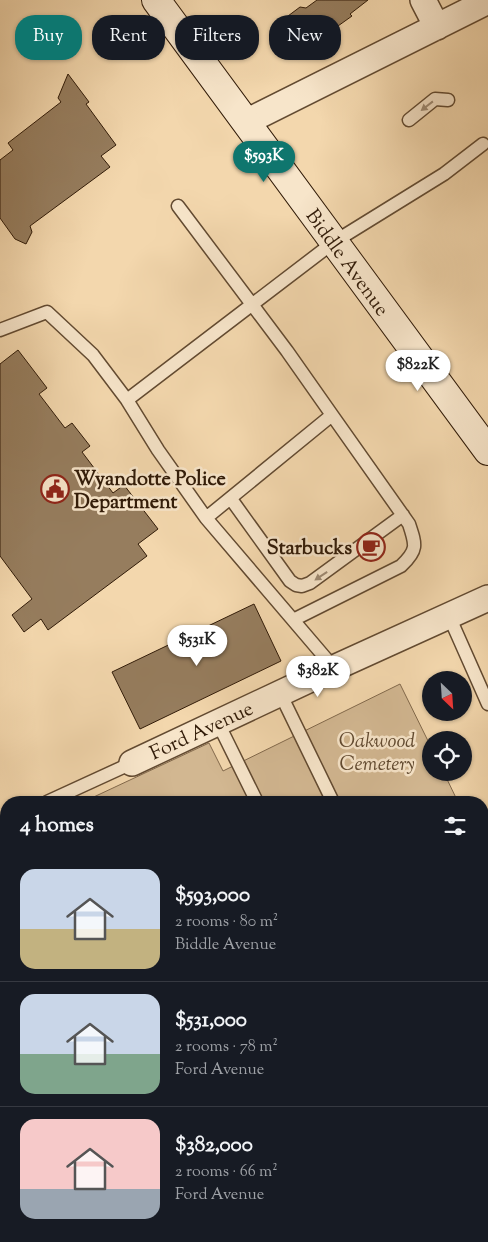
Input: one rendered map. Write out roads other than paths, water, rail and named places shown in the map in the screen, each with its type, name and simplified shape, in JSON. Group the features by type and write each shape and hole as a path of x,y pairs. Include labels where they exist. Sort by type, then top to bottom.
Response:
{"main road":[{"name":"Biddle Avenue","path":"156,0 488,451"}],"street":[{"path":"424,0 437,27"},
{"path":"246,122 488,1"},
{"name":"Ford Avenue","path":"132,762 488,598"}],"lane":[{"path":"409,120 435,100 448,100"},
{"path":"127,400 334,242 444,174 483,144"},
{"path":"178,206 253,305 403,515 409,524 415,541 413,555 401,566 293,620"},
{"path":"0,330 47,312 93,355 127,400 158,450 206,518 334,668"},
{"path":"206,518 332,415"},
{"path":"231,499 285,575 296,585 302,586 321,576 403,515"},
{"path":"449,616 488,704"},
{"path":"280,694 330,796"},
{"path":"218,723 254,796"},
{"path":"60,796 132,762"}],"place":[{"name":"Wyandotte Police Department","path":"55,489"},
{"name":"Starbucks","path":"371,547"}],"park label":[{"name":"Oakwood Cemetery","path":"377,752"}]}
